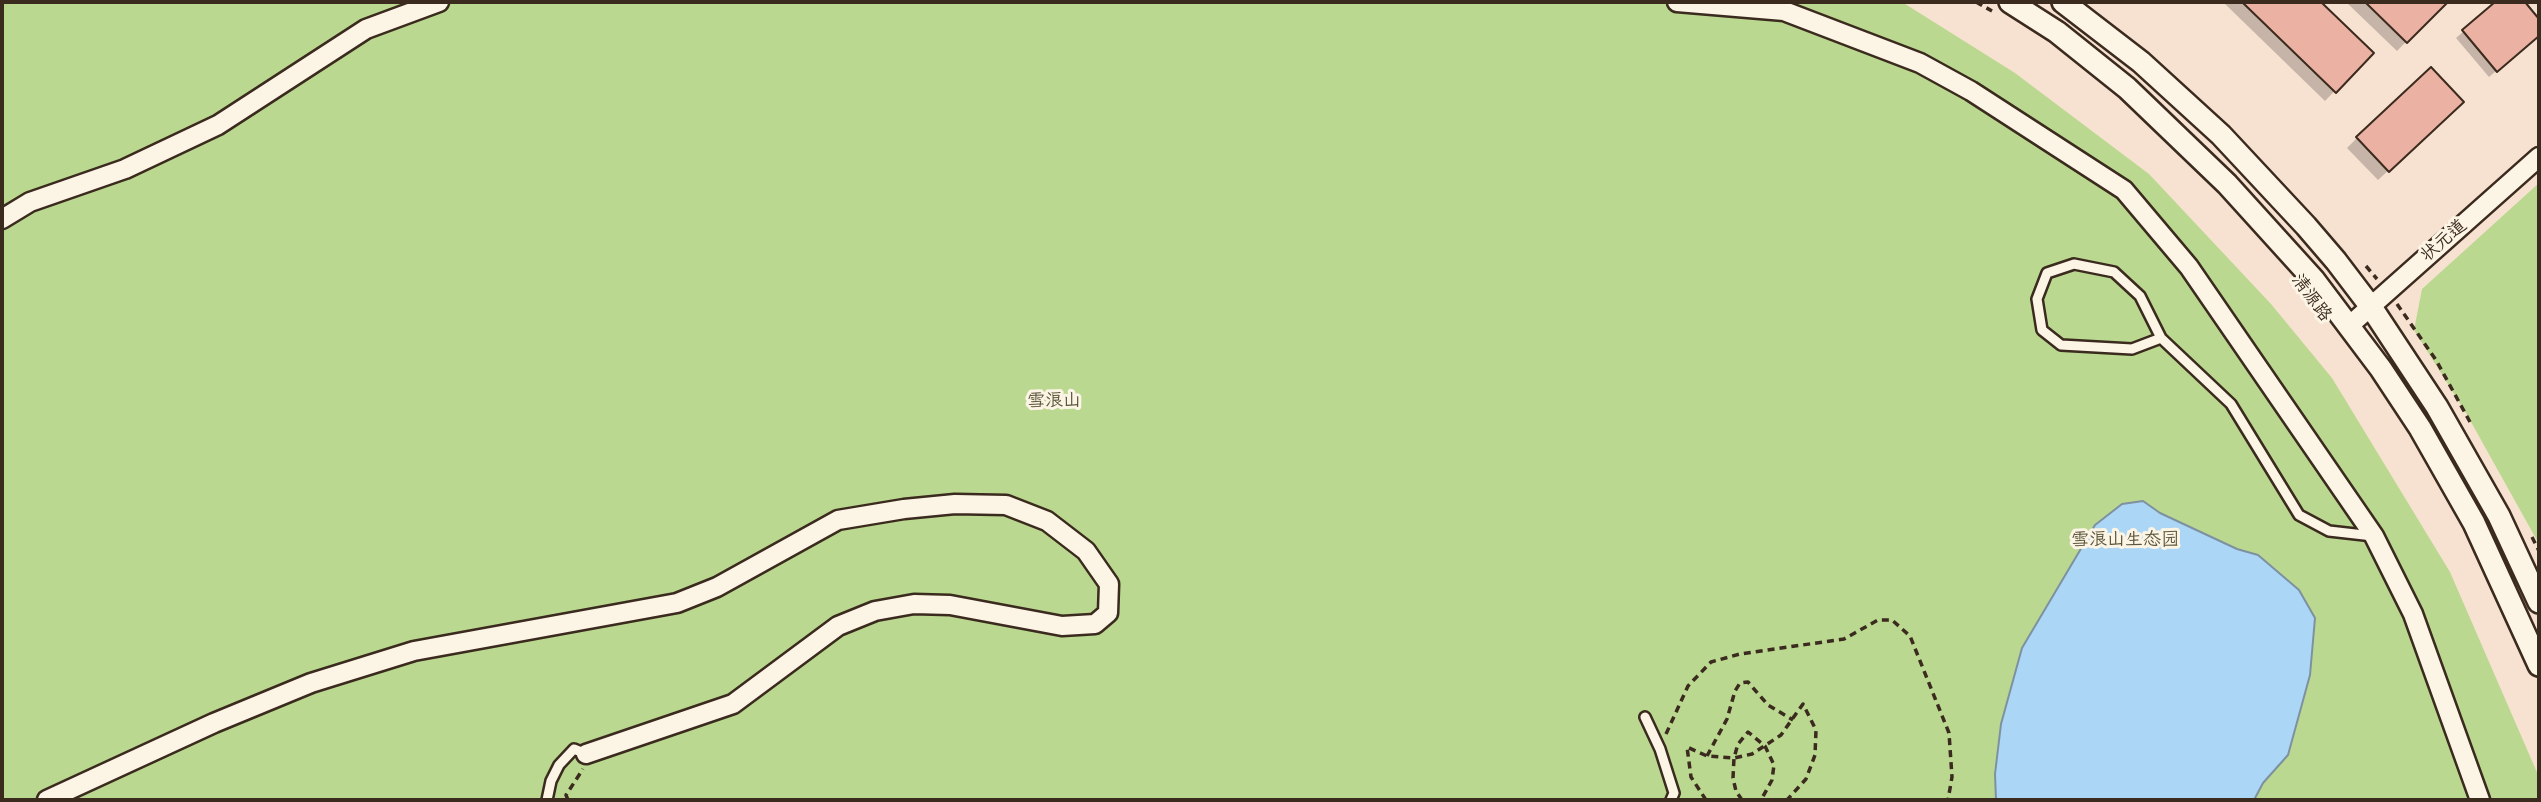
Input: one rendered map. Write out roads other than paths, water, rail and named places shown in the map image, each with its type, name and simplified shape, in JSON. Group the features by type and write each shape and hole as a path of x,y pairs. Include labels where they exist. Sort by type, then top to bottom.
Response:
{"street":[{"path":"2,219 30,202 125,169 218,125 366,29 439,2"},
{"path":"1677,2 1784,11 1920,63 1971,91 2124,190 2189,267 2374,536 2413,614 2480,800"},
{"path":"2063,2 2141,62 2221,135 2306,226 2371,307 2437,407 2499,516 2539,602"},
{"name":"清源路","path":"2003,7 2057,32 2127,88 2227,184 2314,280 2350,326 2420,428 2474,523 2539,665"},
{"name":"状元道","path":"2350,326 2539,157"},
{"path":"47,800 214,723 311,683 414,651 677,603 717,587 838,520 955,504 1006,505 1047,521 1086,551 1109,584 1108,613 1095,624 1062,626 950,605 914,604 875,611 838,626 733,704 584,761"}],"lane":[{"path":"2161,338 2132,349 2061,345 2042,330 2037,299 2047,273 2074,264 2113,272 2140,296 2161,338 2231,404 2299,515 2329,531 2374,536"},
{"path":"1646,717 1674,793 1671,800"},
{"path":"547,800 551,781 559,765 574,749 584,761"}],"water":[{"path":"2143,501 2160,513 2237,549 2258,555 2299,590 2315,618 2310,675 2288,755 2263,783 2254,800 1996,800 1995,774 2001,724 2022,648 2095,525 2122,504"}],"park label":[{"name":"雪浪山","path":"1054,401"},
{"name":"雪浪山生态园","path":"2125,540"}]}
